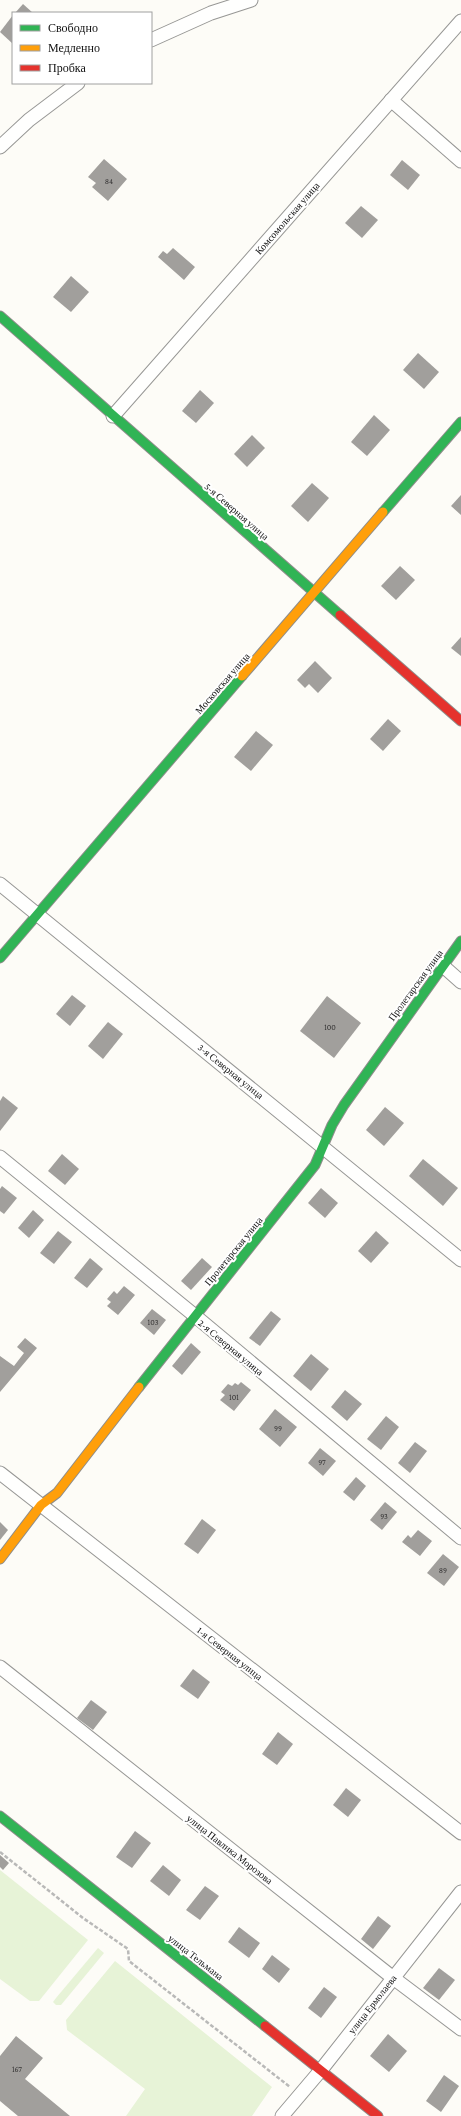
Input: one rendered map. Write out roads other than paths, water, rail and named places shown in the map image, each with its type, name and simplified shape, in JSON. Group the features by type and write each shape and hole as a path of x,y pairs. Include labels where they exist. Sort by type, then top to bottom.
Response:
{"street":[{"path":"152,40 211,13 251,0"},
{"name":"Комсомольская улица","path":"113,416 461,21"},
{"path":"0,147 29,120 77,84"},
{"path":"391,100 461,162"},
{"name":"5-я Северная улица","path":"0,316 314,594 461,721"},
{"name":"Московская улица","path":"0,958 36,914 461,422"},
{"name":"3-я Северная улица","path":"0,884 324,1146 461,1260"},
{"name":"Пролетарская улица","path":"0,1559 41,1505 57,1493 194,1315 293,1195 315,1165 332,1125 344,1105 461,941"},
{"path":"443,966 461,982"},
{"name":"2-я Северная улица","path":"0,1157 194,1315 461,1538"},
{"name":"1-я Северная улица","path":"0,1473 461,1833"},
{"name":"улица Павлика Морозова","path":"0,1667 392,1977 461,2028"},
{"name":"улица Тельмана","path":"0,1816 378,2116"},
{"name":"улица Ермолаева","path":"282,2116 299,2094 321,2070 392,1977 461,1892"}]}
